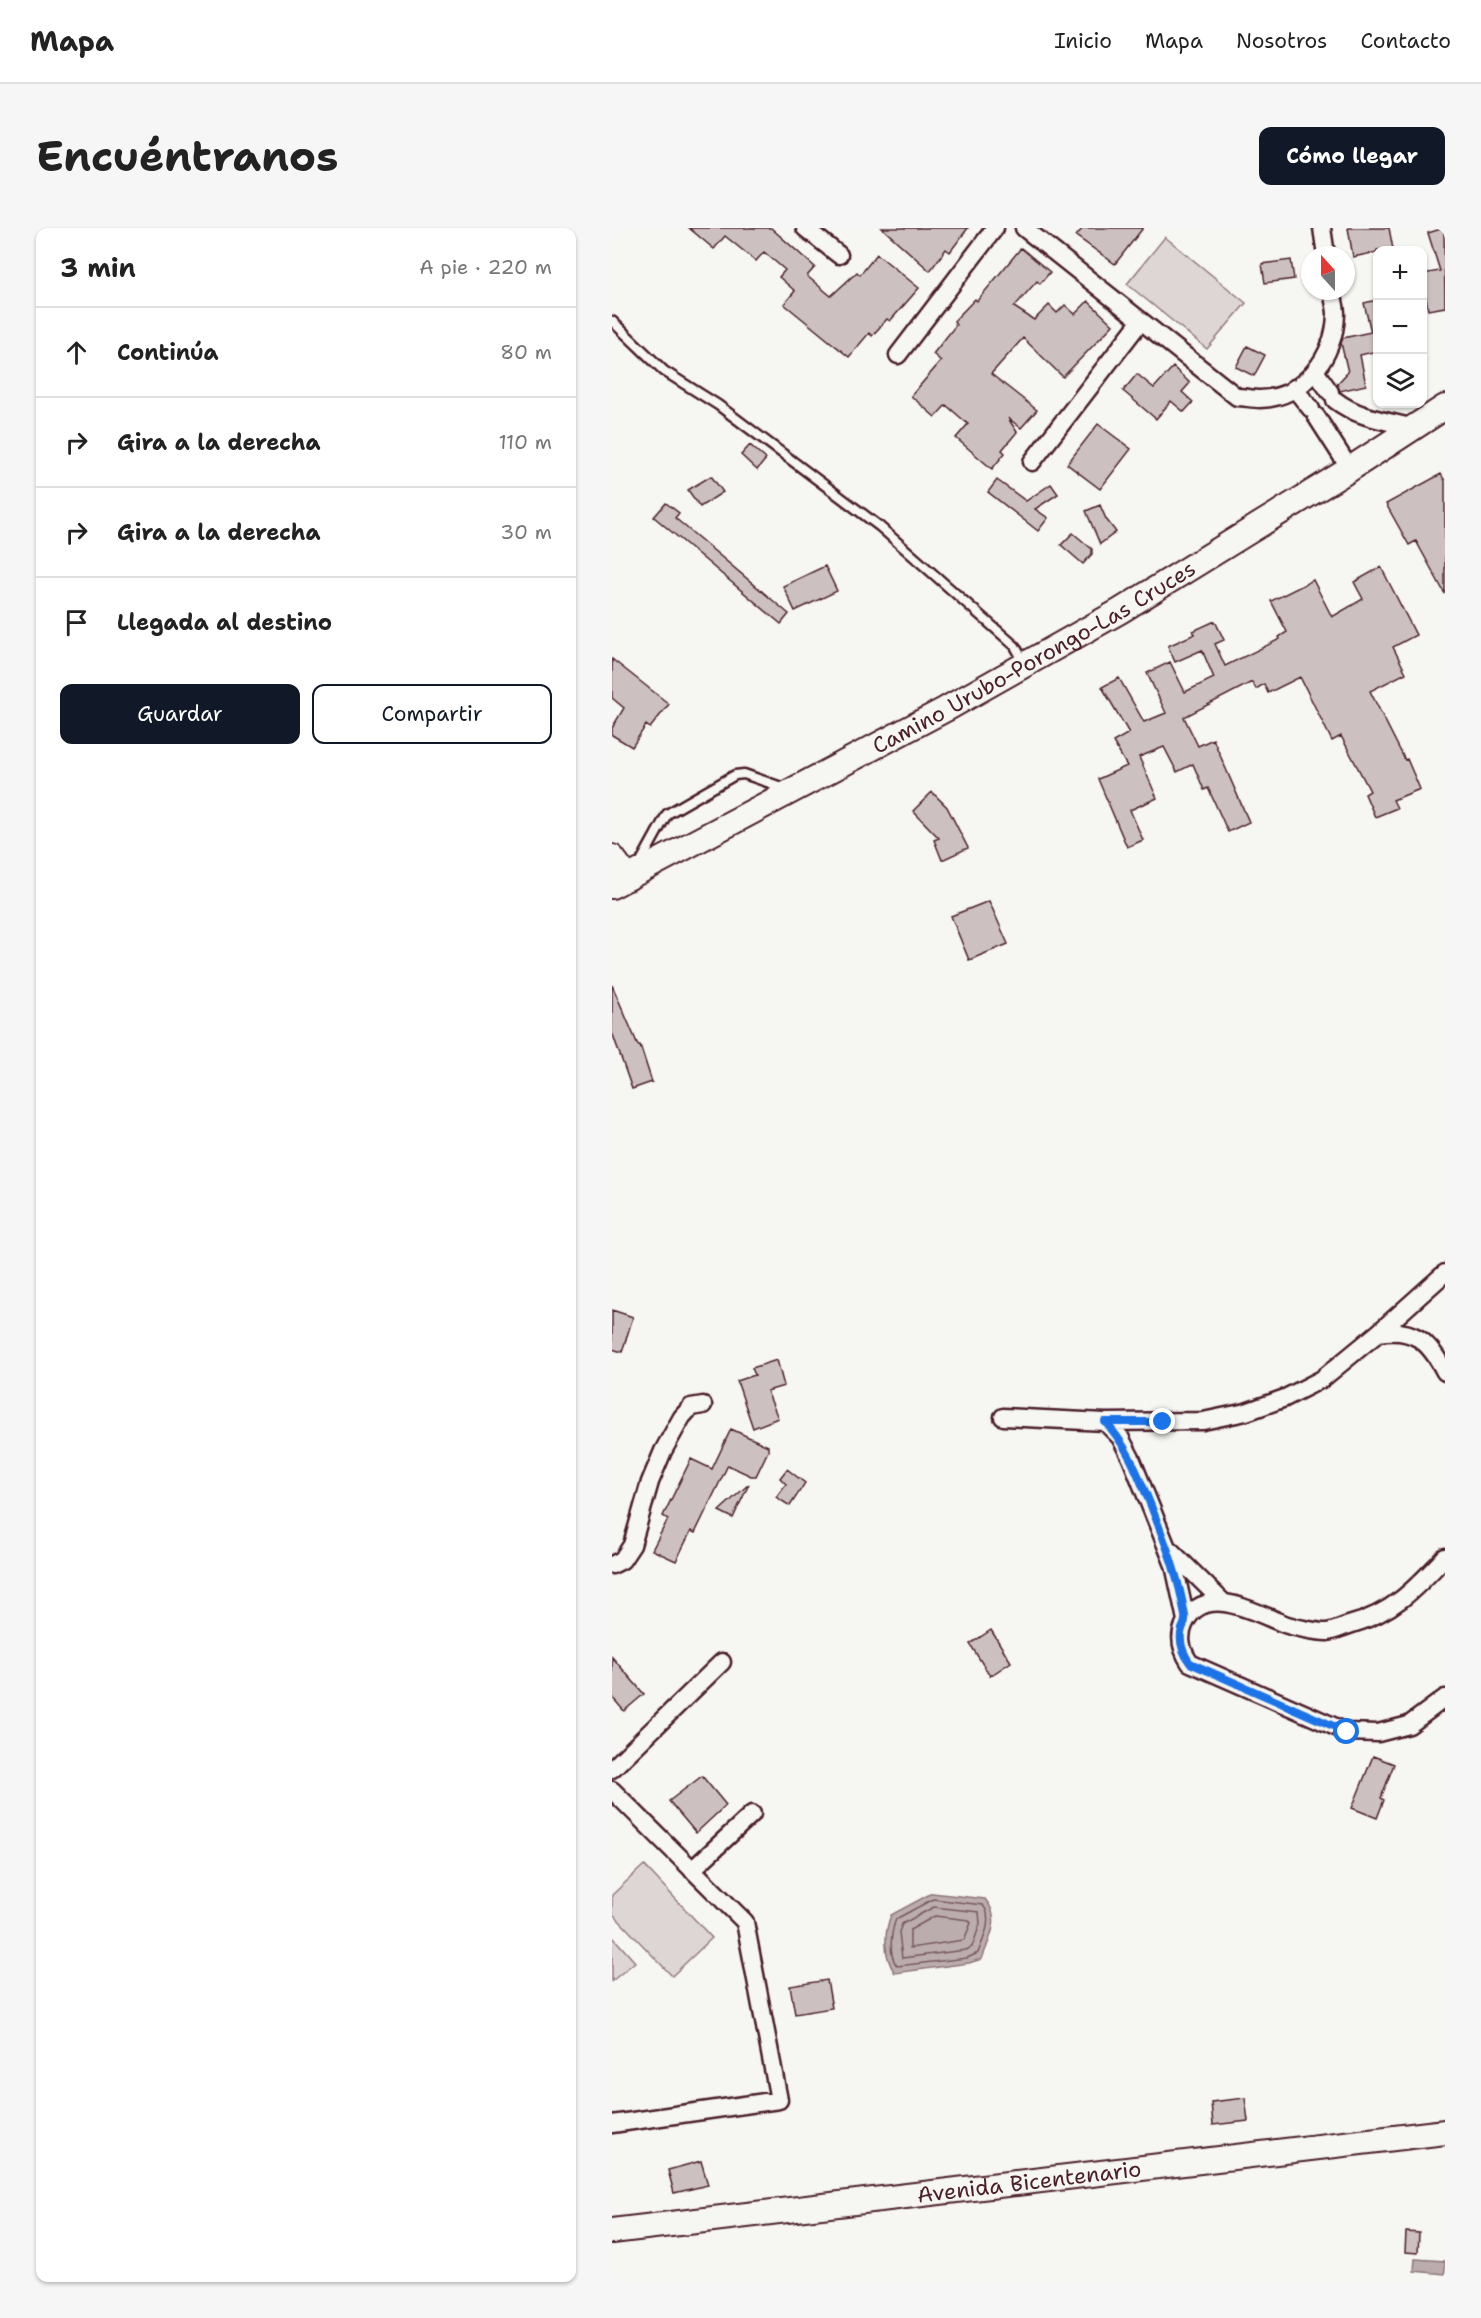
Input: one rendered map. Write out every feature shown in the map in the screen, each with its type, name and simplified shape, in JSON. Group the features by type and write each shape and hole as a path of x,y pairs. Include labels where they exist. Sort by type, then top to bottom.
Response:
{"main road":[{"name":"Camino Urubo-Porongo-Las Cruces","path":"625,879 946,709 1120,611 1350,469 1445,407"},
{"path":"612,857 625,879"},
{"name":"Avenida Bicentenario","path":"612,2231 1445,2132"}],"street":[{"path":"805,228 839,255"},
{"path":"898,356 995,228"},
{"path":"1024,228 1237,397 1261,399 1285,393 1306,381 1323,362 1332,339 1336,314 1334,300"},
{"path":"1322,228 1325,246"},
{"path":"1032,462 1140,322"},
{"path":"1315,371 1332,396 1348,411 1414,428"},
{"path":"1294,388 1314,412 1350,469"},
{"path":"1003,1417 1105,1422 1203,1421 1246,1412 1285,1398 1322,1379 1445,1273"},
{"path":"1378,1333 1393,1331 1409,1333 1424,1341 1435,1352 1445,1372"},
{"path":"612,1565 622,1560 632,1545 650,1482 663,1451 682,1417 691,1407 703,1405"},
{"path":"1105,1422 1120,1437 1131,1458 1168,1548 1186,1620"},
{"path":"1168,1548 1223,1602"},
{"path":"1445,1557 1409,1594 1371,1619 1327,1632 1285,1625 1239,1605 1223,1602 1204,1605 1194,1611 1186,1620 1180,1642 1190,1663 1347,1732 1378,1733 1409,1725 1445,1698"},
{"path":"612,1769 722,1662"},
{"path":"612,1790 745,1922 779,2100 612,2124"},
{"path":"692,1870 752,1814"}],"lane":[{"path":"612,321 664,371 718,405 879,526 1014,646 1025,663"},
{"path":"625,879 667,814 735,775 744,774 790,790"}],"shaded area":[{"path":"1165,237 1246,303 1207,349 1127,284"},
{"path":"644,1865 712,1938 672,1976 612,1913 612,1895"},
{"path":"612,1936 635,1962 612,1981"}],"water":[{"path":"932,1893 985,1899 990,1906 994,1921 982,1959 969,1963 895,1973 888,1959 886,1944 891,1915"},
{"path":"1415,2259 1445,2261 1445,2274 1414,2271"}],"building":[{"path":"689,228 771,228 815,267 807,276 831,296 857,272 860,275 877,254 919,288 890,321 887,319 872,336 869,333 849,357 784,304 795,291 779,277 785,270 764,252 756,261 725,236 714,249"},
{"path":"882,228 968,228 950,252 946,249 930,271"},
{"path":"1083,228 1143,228 1115,264 1076,236"},
{"path":"1348,228 1389,228 1392,246 1373,246 1373,253 1355,257 1355,246 1351,246"},
{"path":"1444,228 1445,307 1428,310 1427,273 1440,271 1428,233"},
{"path":"1021,248 1050,272 1040,284 1037,281 1014,307 1034,320 1049,305 1057,313 1065,305 1075,314 1088,301 1113,325 1063,377 1023,338 991,374 1037,410 1021,428 1008,418 1017,432 1002,450 1005,453 992,469 956,438 968,424 946,405 935,417 911,396 941,361 933,354 956,325 954,321 975,299 977,301"},
{"path":"1291,260 1294,279 1265,283 1262,264"},
{"path":"1373,301 1373,352 1360,355 1366,385 1340,391 1337,384 1348,372 1341,343 1343,338 1371,332 1364,303"},
{"path":"1247,346 1265,355 1254,376 1236,367"},
{"path":"1173,367 1190,383 1182,392 1193,402 1184,412 1171,401 1156,419 1123,391 1137,374 1154,388"},
{"path":"1098,424 1131,449 1100,489 1067,464"},
{"path":"750,445 766,459 757,470 741,455"},
{"path":"1441,474 1445,481 1445,594 1416,541 1409,545 1386,504"},
{"path":"711,476 723,492 700,507 688,490"},
{"path":"997,480 1026,501 1051,484 1058,494 1035,509 1048,518 1038,531 988,492"},
{"path":"666,503 679,513 675,518 789,614 781,624 654,517"},
{"path":"1100,505 1106,519 1116,532 1100,544 1086,511"},
{"path":"1073,533 1092,549 1092,554 1083,564 1061,545"},
{"path":"825,566 837,591 795,611 783,586"},
{"path":"1381,567 1416,635 1393,647 1406,673 1370,691 1405,760 1407,759 1420,789 1393,800 1397,808 1375,817 1365,794 1370,791 1341,736 1332,741 1300,677 1268,693 1264,684 1256,689 1252,682 1184,717 1198,746 1213,739 1249,822 1228,832 1208,788 1204,790 1193,764 1177,772 1164,747 1139,757 1157,798 1130,810 1143,840 1127,847 1098,779 1127,766 1113,742 1129,733 1102,687 1119,678 1144,722 1166,713 1147,673 1170,662 1185,692 1214,678 1202,650 1175,662 1168,646 1195,634 1193,631 1215,621 1224,640 1215,644 1225,666 1280,639 1279,637 1287,632 1271,601 1313,580 1332,617 1363,599 1354,582"},
{"path":"612,659 669,704 650,728 646,725 632,747 612,735 612,728 624,708 612,698"},
{"path":"932,792 947,807 968,848 942,860 934,840 939,838 913,811"},
{"path":"989,901 1008,944 969,960 951,916"},
{"path":"612,985 638,1045 640,1045 652,1082 632,1089 612,1032"},
{"path":"612,1310 633,1317 622,1352 612,1349"},
{"path":"777,1360 784,1386 767,1391 778,1418 753,1428 737,1381 755,1375 752,1368"},
{"path":"731,1429 768,1446 768,1451 756,1476 751,1476 728,1465 695,1533 691,1531 676,1561 652,1550 668,1519 663,1516 691,1459 712,1469"},
{"path":"787,1469 805,1483 790,1506 776,1497 786,1484 780,1478"},
{"path":"749,1484 733,1518 719,1511"},
{"path":"991,1630 1011,1662 990,1676 970,1644"},
{"path":"612,1657 644,1694 624,1711 612,1697"},
{"path":"1373,1756 1394,1764 1381,1798 1384,1800 1377,1818 1352,1808"},
{"path":"702,1776 726,1805 696,1833 669,1801"},
{"path":"827,1980 832,2008 795,2014 790,1986"},
{"path":"1245,2098 1248,2121 1213,2125 1211,2102"},
{"path":"701,2161 708,2185 674,2193 668,2170"},
{"path":"1406,2232 1419,2233 1418,2253 1405,2252"}],"route":[{"path":"1163,1422 1105,1422 1120,1437 1131,1458 1174,1565 1186,1620 1180,1642 1184,1654 1190,1663 1347,1732"}]}
